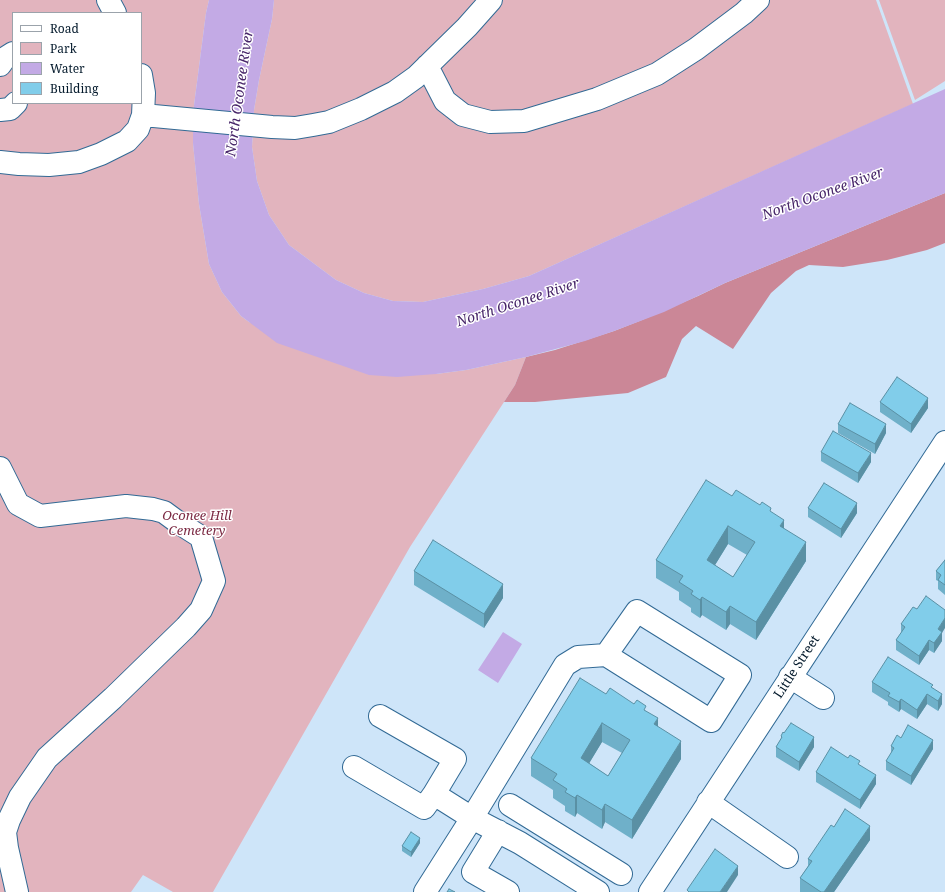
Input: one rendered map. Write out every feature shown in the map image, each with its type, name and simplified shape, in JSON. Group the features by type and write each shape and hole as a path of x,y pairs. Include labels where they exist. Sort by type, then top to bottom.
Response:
{"street":[{"path":"108,0 114,12"},
{"path":"0,162 49,165 78,162 101,154 127,141 152,116 295,128 329,122 395,92 416,77 467,27 491,0"},
{"path":"427,66 445,101 463,115 490,122 524,121 597,99 657,74 696,49 744,13 758,0"},
{"path":"0,65 5,58 12,54"},
{"path":"142,81 144,93 152,116"},
{"path":"0,110 10,109 15,104"},
{"name":"Little Street","path":"650,892 945,442"},
{"path":"0,468 18,504 40,516 126,506 153,509 164,512 201,537 214,581 201,610 186,628 113,698 47,758 20,797 5,832 17,892"},
{"path":"425,892 565,665 578,657 606,655 711,721 740,675 637,611 606,655"},
{"path":"790,677 823,698"},
{"path":"354,767 424,808 455,759 380,716"},
{"path":"434,794 472,818 520,843 598,892"},
{"path":"708,802 787,857"},
{"path":"510,805 621,874"},
{"path":"520,843 534,820"},
{"path":"498,831 473,872 508,892"}],"green space":[{"name":"Oconee Hill Cemetery","path":"0,0 209,0 193,113 193,143 199,204 209,264 222,292 241,316 249,322 436,374 466,370 526,357 515,385 410,547 213,892 173,892 143,875 131,892 0,892"},
{"path":"274,0 876,0 913,104 529,276 483,289 423,302 393,301 364,293 336,280 289,245 269,215 257,181 252,147 254,110 272,19"},
{"path":"879,0 945,0 945,81 915,100"}],"shaded area":[{"path":"945,193 945,243 927,250 887,260 843,267 809,265 796,271 771,293 733,349 696,326 682,339 666,377 628,393 535,402 504,402 515,385 526,357 555,350 614,331 698,296 725,283"}],"water":[{"name":"North Oconee River","path":"209,0 274,0 272,19 254,110 252,147 257,181 269,215 289,245 336,280 364,293 393,301 423,302 483,289 529,276 945,89 945,193 725,283 664,312 585,341 526,357 466,370 397,377 369,375 277,343 241,316 222,292 209,264 199,204 193,143 193,113"},
{"path":"503,632 522,644 498,683 478,670"}],"building":[{"path":"897,377 928,398 911,424 880,402"},
{"path":"850,403 886,424 875,444 838,424"},
{"path":"833,431 871,453 858,473 821,452"},
{"path":"706,480 732,496 736,490 760,505 762,502 771,508 770,511 784,520 780,526 806,542 756,622 730,606 726,612 702,597 700,600 691,594 693,591 679,582 683,576 656,560","holes":["728,526 755,542 733,577 707,560"]},
{"path":"824,483 857,503 841,529 808,508"},
{"path":"433,540 503,584 484,614 414,571"},
{"path":"945,560 945,585 938,580 941,575 936,571"},
{"path":"926,596 945,610 945,618 938,629 942,632 934,643 929,640 919,656 896,640 905,627 901,624 913,607 917,609"},
{"path":"888,657 933,685 931,687 942,694 938,701 927,694 917,710 901,699 899,702 888,696 890,693 872,682"},
{"path":"580,678 606,694 610,688 634,704 637,700 646,706 644,710 658,718 654,724 681,741 632,820 605,804 602,810 577,795 575,798 565,792 567,789 553,780 557,774 531,758","holes":["602,723 630,740 608,776 581,758"]},
{"path":"791,723 814,737 799,762 776,747 782,737 783,732 784,733"},
{"path":"908,725 933,740 911,776 886,761 894,748 891,746 897,735 901,738"},
{"path":"831,747 848,758 850,755 860,761 858,764 876,775 860,800 816,772"},
{"path":"845,809 870,826 824,892 821,892 800,878 812,861 808,859 831,825 834,827"},
{"path":"411,832 420,838 411,852 402,846"},
{"path":"715,849 738,866 720,892 689,892 687,890"},
{"path":"449,889 455,892 447,892"}]}
